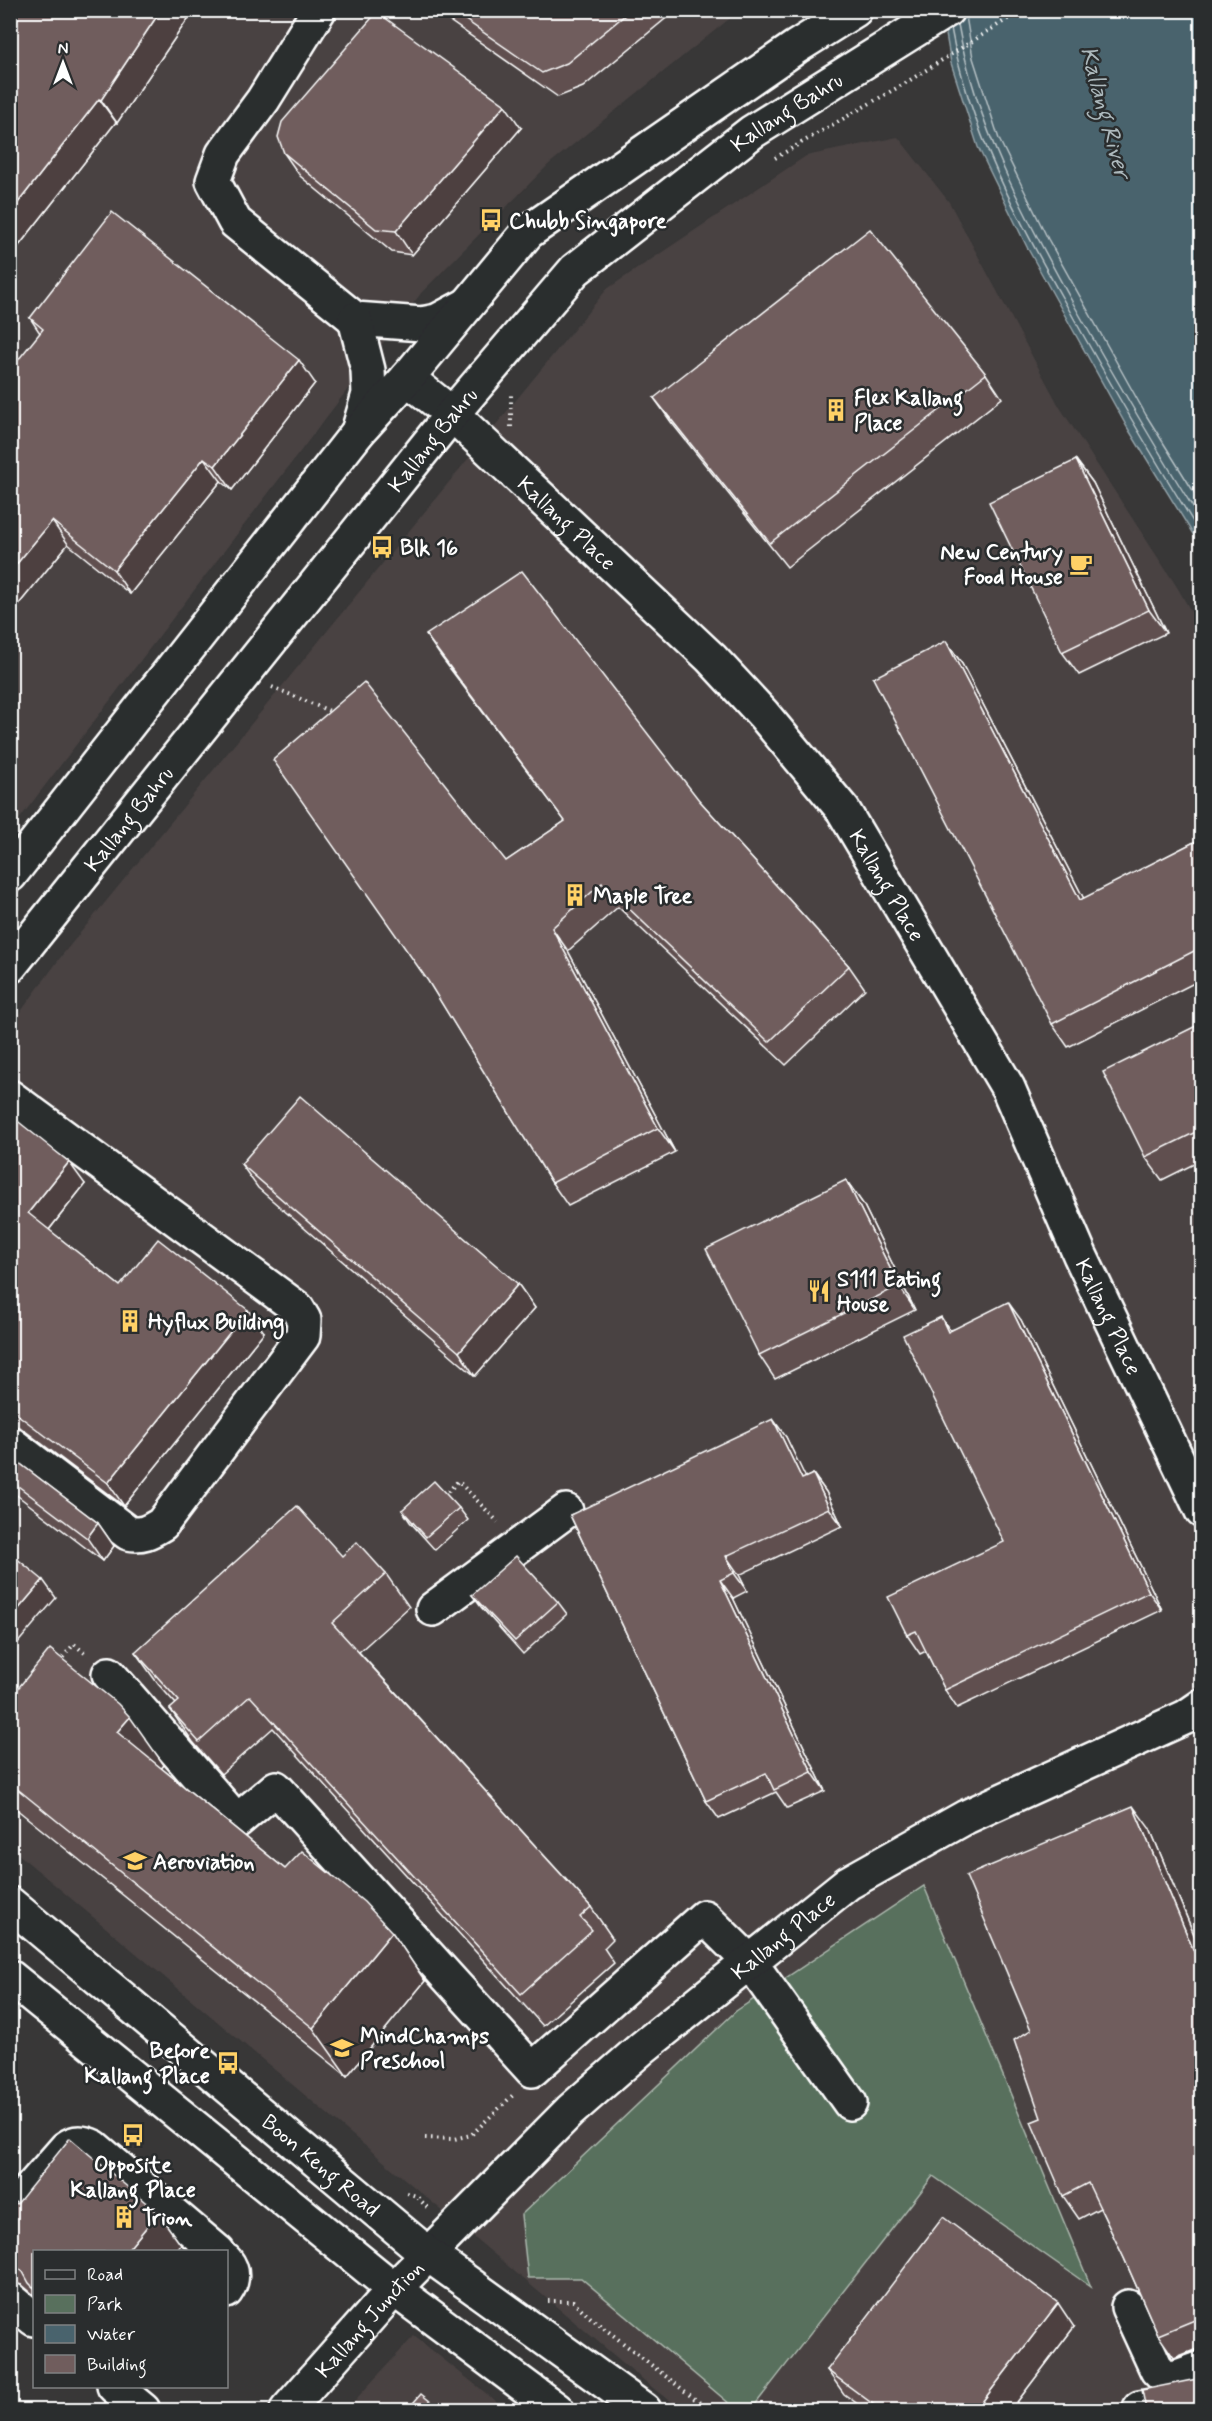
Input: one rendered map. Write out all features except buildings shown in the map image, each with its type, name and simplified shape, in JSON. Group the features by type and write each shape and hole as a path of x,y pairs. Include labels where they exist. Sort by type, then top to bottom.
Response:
{"main road":[{"path":"319,10 262,100 223,154 213,181 234,222 356,319 422,324 437,321 467,305"},
{"path":"10,875 358,432 407,378 528,232 796,47 855,10"},
{"name":"Kallang Bahru","path":"10,966 452,414 575,270 752,132 947,10"},
{"path":"356,319 368,370 369,394 358,432"},
{"name":"Kallang Place","path":"407,378 452,414 718,665 763,714 843,810 1008,1088 1080,1255 1202,1511"},
{"path":"10,1097 297,1308 304,1320 303,1336 162,1524 150,1532 140,1536 128,1533 10,1443"},
{"path":"433,1609 566,1510"},
{"path":"109,1674 237,1821 276,1788 532,2070 704,1917 750,1962 850,2103"},
{"name":"Kallang Place","path":"429,2255 570,2111 642,2048 848,1883 966,1817 1186,1717 1202,1706"},
{"name":"Boon Keng Road","path":"10,1904 429,2255 644,2410"},
{"path":"10,1977 394,2289 557,2410"},
{"path":"17,2192 66,2148 72,2144 87,2144 94,2147 216,2250"},
{"name":"Kallang Junction","path":"287,2410 394,2289 429,2255"},
{"path":"228,2265 232,2272 232,2280 228,2287"},
{"path":"10,2299 33,2318"},
{"path":"1128,2307 1157,2370 1165,2378 1177,2377 1202,2368"},
{"path":"1140,2410 1140,2408 1202,2397"}],"path":[{"path":"769,162 907,82 1022,10"},
{"path":"511,429 511,397 514,389"},
{"path":"264,695 271,687 332,712"},
{"path":"448,1492 458,1481 498,1521 489,1529"},
{"path":"53,1669 74,1644 109,1674"},
{"path":"425,2138 454,2139 471,2134 520,2089"},
{"path":"538,2301 573,2301 591,2318 710,2410"}],"shaded area":[{"path":"11,11 739,11 549,164 422,292 11,830"},
{"path":"898,137 949,202 1059,406 1177,587 1201,629 1201,2410 684,2410 659,2393 11,1848 11,1025 63,954 607,289 806,156"},
{"path":"414,2336 507,2410 346,2410"}],"green space":[{"path":"924,1886 1091,2287 933,2176 751,2410 737,2410 581,2278 528,2278 521,2215 736,2011"}],"water":[{"name":"Kallang River","path":"942,11 1196,11 1202,25 1201,547 1127,427 1028,249 978,147 951,63"}],"place":[{"name":"Chubb Singapore","path":"491,220"},
{"name":"Flex Kallang Place","path":"836,410"},
{"name":"Blk 16","path":"382,547"},
{"name":"New Century Food House","path":"1081,564"},
{"name":"Maple Tree","path":"575,895"},
{"name":"S111 Eating House","path":"819,1291"},
{"name":"Hyflux Building","path":"130,1321"},
{"name":"Aeroviation","path":"135,1861"},
{"name":"MindChamps Preschool","path":"342,2048"},
{"name":"Before Kallang Place","path":"228,2063"},
{"name":"Opposite Kallang Place","path":"133,2135"},
{"name":"Trion","path":"124,2217"}]}
